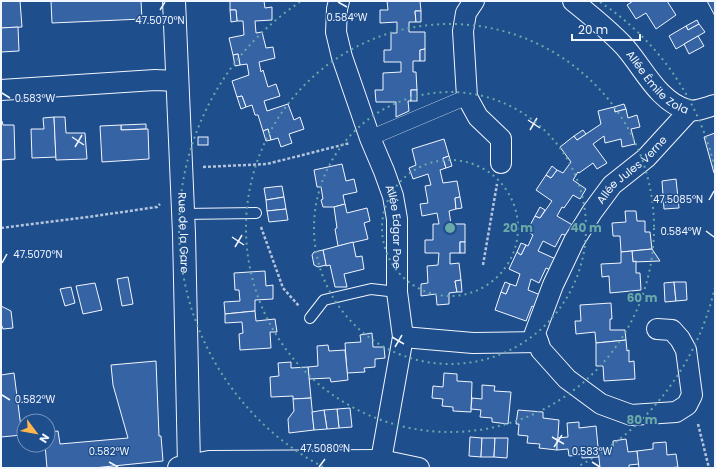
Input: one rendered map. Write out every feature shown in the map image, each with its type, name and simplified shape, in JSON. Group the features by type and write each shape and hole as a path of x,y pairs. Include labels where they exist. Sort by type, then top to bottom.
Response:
{"street":[{"name":"Rue de la Gare","path":"174,1 183,214 186,467"},
{"name":"Allée Edgar Poe","path":"339,1 337,9 336,32 342,57 370,138 393,196 397,219 397,292 403,337 381,460"},
{"path":"474,1 466,13 463,31 467,97 478,117 501,139 501,163"},
{"name":"Allée Émile Zola","path":"573,1 624,46 646,76 668,100 689,111 704,109 715,105"},
{"path":"1,90 155,80 177,81"},
{"path":"370,138 467,97"},
{"name":"Allée Jules Verne","path":"538,342 535,332 553,286 574,241 592,212 612,185 646,158 689,111"},
{"path":"403,337 474,344 538,342 541,350 567,379 601,404 631,415 676,412 687,405 692,395 686,350 680,339 672,330 657,329"},
{"path":"186,467 209,461 381,460 419,468"}],"lane":[{"path":"183,214 256,213"},
{"path":"310,318 324,300 371,289 397,292"}],"path":[{"path":"181,168 266,164 370,138"},
{"path":"483,265 501,163"},
{"path":"1,228 157,207 160,204"},
{"path":"256,213 283,288 310,318"},
{"path":"687,405 696,416 709,468"}],"building":[{"path":"1,1 20,1 22,27 1,28"},
{"path":"51,1 141,1 142,19 52,23"},
{"path":"230,1 264,1 265,8 272,7 272,20 255,21 256,33 262,32 266,48 273,47 275,58 259,62 261,72 263,70 268,87 276,84 280,96 264,101 267,111 288,104 294,120 300,117 304,129 289,134 292,143 281,147 278,138 271,140 268,129 263,131 258,115 255,115 252,105 246,107 242,96 237,97 232,81 249,75 247,64 240,65 238,54 233,55 229,38 244,35 243,21 237,21 236,10 230,10"},
{"path":"387,1 420,1 421,11 415,11 416,22 409,22 409,32 425,32 425,49 420,50 420,61 413,61 413,72 416,72 417,90 411,90 411,101 408,101 409,111 396,117 396,102 376,102 375,90 383,90 383,73 401,72 401,62 384,62 384,50 391,50 391,33 397,33 397,22 380,23 380,10 388,10"},
{"path":"633,1 667,1 676,15 656,29 646,13 636,19 627,5"},
{"path":"707,1 715,1 715,16"},
{"path":"230,10 236,10 237,21 231,22"},
{"path":"415,11 421,11 421,22 416,22"},
{"path":"697,20 699,24 688,30 686,26"},
{"path":"699,24 705,32 676,49 669,36 686,26 688,30"},
{"path":"18,27 19,51 1,52 1,28"},
{"path":"698,36 704,46 689,54 684,44"},
{"path":"425,49 425,61 420,61 420,50"},
{"path":"238,54 240,65 235,66 233,55"},
{"path":"411,90 417,90 417,101 411,101"},
{"path":"242,96 246,107 241,109 237,97"},
{"path":"624,104 626,109 615,112 614,107"},
{"path":"614,107 615,112 626,109 628,118 637,115 640,127 631,129 635,144 622,147 621,139 605,143 604,136 593,144 607,163 597,169 593,163 579,173 578,172 573,180 586,189 580,199 573,195 564,208 562,207 557,216 576,227 570,237 562,234 555,247 543,241 538,251 558,260 553,271 546,268 539,283 531,279 528,290 543,296 538,309 532,306 526,321 495,310 501,292 506,294 510,284 516,286 520,274 509,269 517,252 521,255 526,245 528,246 533,235 527,231 535,216 540,218 552,201 536,190 546,175 551,178 557,170 563,173 571,162 560,147 574,136 577,140 601,124 598,111"},
{"path":"54,117 56,157 32,158 31,129 44,129 43,118"},
{"path":"54,117 65,117 66,133 85,133 87,159 56,160"},
{"path":"1,121 3,125 14,125 15,159 1,160"},
{"path":"146,124 146,129 121,130 121,125"},
{"path":"121,125 121,130 148,129 149,159 102,162 100,126"},
{"path":"268,129 271,140 266,141 263,131"},
{"path":"583,130 586,134 577,140 574,136"},
{"path":"715,133 715,173 714,173 704,137"},
{"path":"198,137 208,137 208,145 198,145"},
{"path":"444,139 449,156 443,158 446,168 440,170 443,183 457,181 460,197 455,198 456,209 449,211 451,224 465,224 465,242 460,242 460,253 450,253 450,264 459,263 461,280 455,281 457,292 449,293 449,304 437,305 436,294 421,296 421,284 428,283 427,266 438,265 439,253 425,253 425,240 433,240 433,224 439,224 437,213 422,216 420,204 428,203 425,186 431,185 428,174 413,179 409,168 416,165 412,149"},
{"path":"449,156 452,166 446,168 443,158"},
{"path":"342,164 346,181 354,179 357,192 343,195 345,204 334,207 323,207 321,200 323,199 321,187 317,187 314,170"},
{"path":"552,166 557,170 551,178 546,175"},
{"path":"676,179 679,208 664,209 662,181"},
{"path":"282,186 284,197 266,200 264,188"},
{"path":"284,197 286,209 267,211 266,200"},
{"path":"460,197 462,208 456,209 455,198"},
{"path":"345,204 347,213 367,208 370,221 364,223 368,239 338,246 335,229 337,228 334,207"},
{"path":"540,207 545,210 540,218 535,216"},
{"path":"286,209 288,220 269,222 267,211"},
{"path":"625,211 636,211 637,221 645,221 645,232 650,232 652,249 621,252 620,236 613,236 612,223 626,222"},
{"path":"353,242 356,257 362,256 364,269 344,274 347,287 335,287 330,265 326,266 323,250"},
{"path":"460,242 465,242 465,253 460,253"},
{"path":"521,243 526,245 521,255 517,252"},
{"path":"652,249 660,261 633,262 632,251"},
{"path":"323,250 326,265 318,267 314,265 312,255 314,252"},
{"path":"632,251 633,262 636,261 636,273 640,273 641,290 610,293 609,276 602,277 601,264 621,263 621,252"},
{"path":"265,271 266,286 273,285 273,299 255,300 255,311 225,314 224,302 240,301 239,290 235,290 234,273"},
{"path":"128,277 133,304 122,306 117,279"},
{"path":"461,280 462,292 457,292 455,281"},
{"path":"505,282 510,284 506,294 501,292"},
{"path":"674,282 676,301 665,302 664,283"},
{"path":"674,282 686,282 687,300 676,301"},
{"path":"95,283 102,310 83,314 76,286"},
{"path":"71,287 75,303 65,306 60,289"},
{"path":"611,303 612,319 610,319 610,330 625,330 626,340 596,343 595,332 576,334 575,321 581,321 580,305"},
{"path":"1,306 11,311 13,328 3,329 1,324"},
{"path":"255,311 256,321 275,319 277,332 270,332 271,348 240,350 239,334 243,333 242,322 225,323 225,314"},
{"path":"372,333 373,347 384,347 385,358 375,359 375,367 364,368 365,372 347,373 345,343 361,342 360,335"},
{"path":"626,340 627,351 629,350 629,362 634,361 635,379 604,381 603,366 596,366 596,343"},
{"path":"328,345 329,351 345,350 348,380 331,382 330,378 309,379 308,367 318,366 317,346"},
{"path":"156,361 159,436 161,436 163,461 93,468 47,468 46,453 56,453 56,431 58,431 60,444 128,438 113,385 111,365"},
{"path":"291,362 291,368 308,367 311,398 293,399 293,396 271,397 270,377 279,376 278,363"},
{"path":"14,373 19,413 16,413 16,436 1,437 1,375"},
{"path":"444,373 457,374 457,381 472,382 471,412 453,411 453,407 442,406 443,399 432,398 433,386 443,387"},
{"path":"482,385 495,386 494,391 511,392 508,424 492,422 492,418 480,417 481,410 471,409 472,398 482,399"},
{"path":"311,398 314,430 289,433 288,419 294,411 293,399"},
{"path":"350,408 352,427 339,428 337,409"},
{"path":"337,409 339,428 327,429 324,410"},
{"path":"324,410 327,429 314,430 312,412"},
{"path":"518,410 543,412 543,418 559,420 557,450 539,448 540,444 527,443 528,436 518,435 519,424 516,424"},
{"path":"579,422 579,428 596,426 599,457 582,458 582,455 569,456 568,449 557,450 557,438 568,437 567,423"},
{"path":"470,437 482,438 481,457 469,456"},
{"path":"482,438 495,438 494,457 481,457"},
{"path":"495,438 508,438 507,458 494,457"},
{"path":"626,439 628,452 637,451 639,464 629,465 629,468 600,468 598,449 613,447 613,441"},
{"path":"666,442 667,455 676,454 678,467 639,468 637,451 653,449 653,443"}]}
